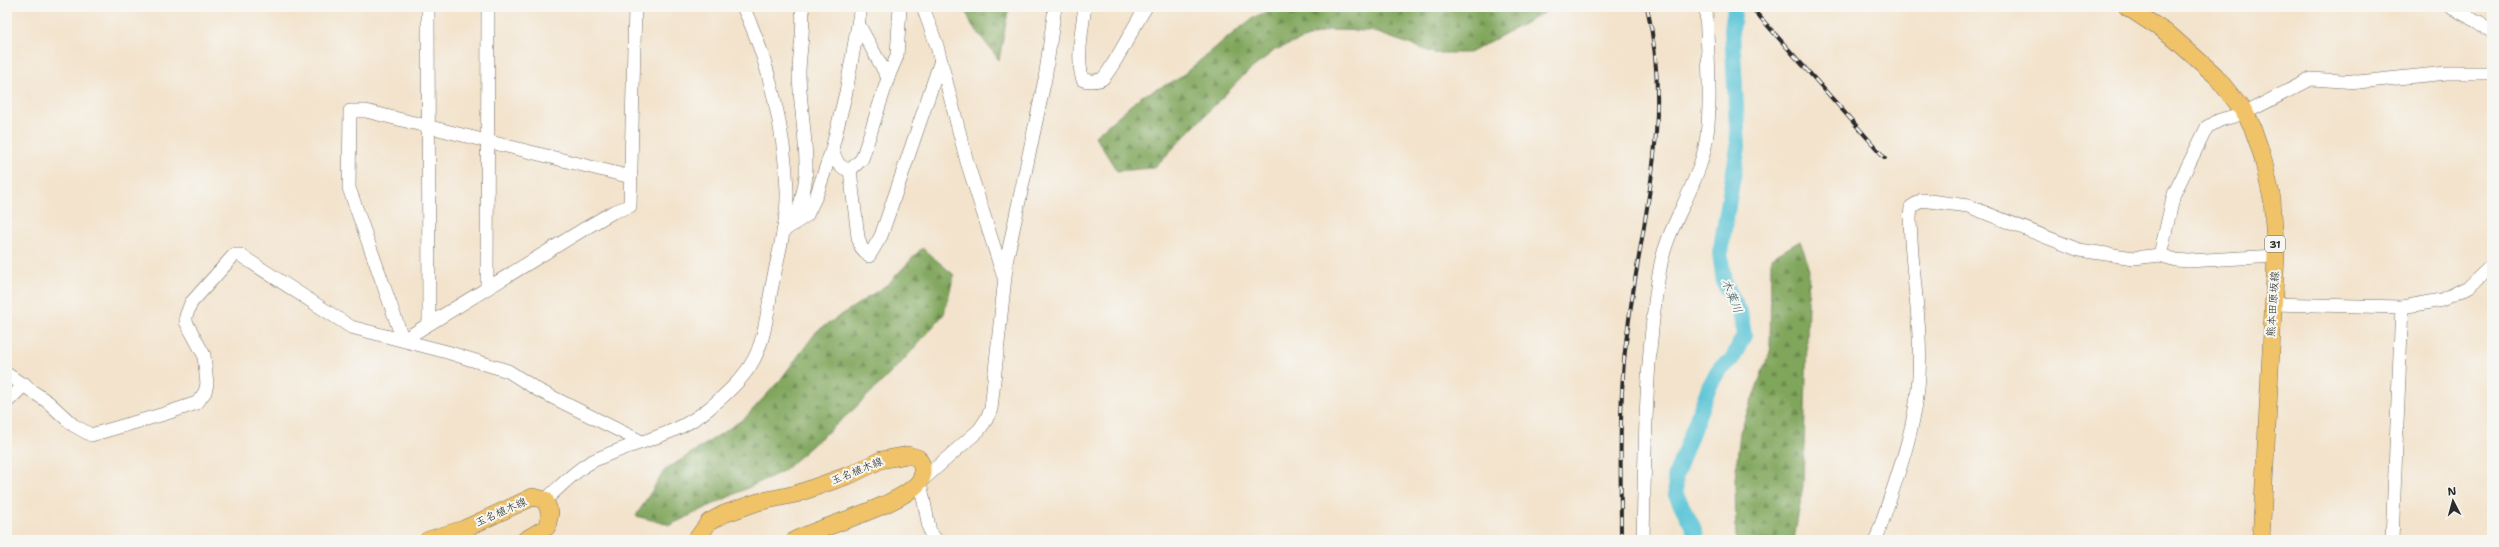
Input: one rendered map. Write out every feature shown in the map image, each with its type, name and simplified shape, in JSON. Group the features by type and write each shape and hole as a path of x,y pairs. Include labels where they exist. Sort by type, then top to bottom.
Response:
{"main road":[{"name":"熊本田原坂線","path":"2127,7 2170,35 2209,70 2245,113 2262,155 2272,199 2276,256 2272,304 2261,540"},
{"name":"玉名植木線","path":"696,540 709,522 724,514 758,502 796,494 852,474 881,460 908,455 918,458 922,465 920,482"},
{"path":"795,540 877,509 920,482"},
{"name":"玉名植木線","path":"428,540 464,529 533,497 545,500"},
{"path":"525,540 547,527 550,513 545,500"}],"street":[{"path":"428,7 427,128 429,323"},
{"path":"487,287 488,7"},
{"path":"403,340 487,287 613,212 630,206 635,7"},
{"path":"545,500 590,463 685,425 706,411 735,385 750,366 765,324 783,231 787,191 781,131 759,44 743,7"},
{"path":"795,224 806,175 805,137 800,105 799,71 805,27 802,7"},
{"path":"783,231 807,215 813,204 832,149 859,25 861,7"},
{"path":"850,170 862,159 888,78 897,56 900,7"},
{"path":"923,7 967,162 1004,279"},
{"path":"936,540 930,532 920,482 986,420 991,409 996,380 1004,279 1045,79 1055,7"},
{"path":"1085,7 1081,48 1081,75 1083,80 1093,82 1102,79 1112,67 1146,7"},
{"path":"1643,540 1650,355 1659,273 1669,233 1704,154 1707,123 1706,7"},
{"path":"2450,7 2479,22 2492,32"},
{"path":"859,25 888,78"},
{"path":"850,170 858,237 861,247 869,256 881,236 940,63"},
{"path":"2160,255 2174,194 2207,127 2220,120 2245,113 2311,79 2358,82 2447,73 2492,73"},
{"path":"403,340 349,188 350,110 366,111 487,143 631,177"},
{"path":"832,149 837,163 843,169 850,170"},
{"path":"1876,540 1911,428 1918,392 1919,328 1916,282 1910,242 1911,207 1922,200 1960,204 2079,250 2134,258 2160,255 2176,260 2188,261 2276,256"},
{"path":"7,374 25,384 73,425 91,435 164,414 197,402 205,392 208,384 204,355 186,322 186,316 191,303 234,255 240,255 351,327 403,340 508,371 538,390 642,442"},
{"path":"2272,304 2402,307 2442,300 2470,286 2492,265"},
{"path":"2392,540 2402,307"},
{"path":"7,402 25,384"}],"green space":[{"path":"964,7 1009,7 999,60 972,25"},
{"path":"1278,7 1548,7 1544,13 1469,53 1434,53 1372,31 1327,30 1275,50 1245,74 1154,168 1117,171 1095,136 1140,97 1178,79 1254,17"},
{"path":"1800,241 1809,266 1803,486 1794,540 1736,540 1735,479 1740,432 1770,351 1771,258"},
{"path":"922,248 954,275 944,314 900,364 854,409 783,471 670,525 636,516 664,471 745,418 781,379 817,331 888,284"}],"waterway":[{"name":"木葉川","path":"1697,540 1693,527 1676,495 1675,477 1709,387 1720,368 1732,360 1744,335 1740,312 1724,283 1720,253 1738,147 1732,30 1735,7"}],"railway":[{"path":"1621,540 1622,383 1629,316 1650,185 1655,141 1657,97 1655,53 1647,7"},
{"path":"1751,7 1885,158"}]}
